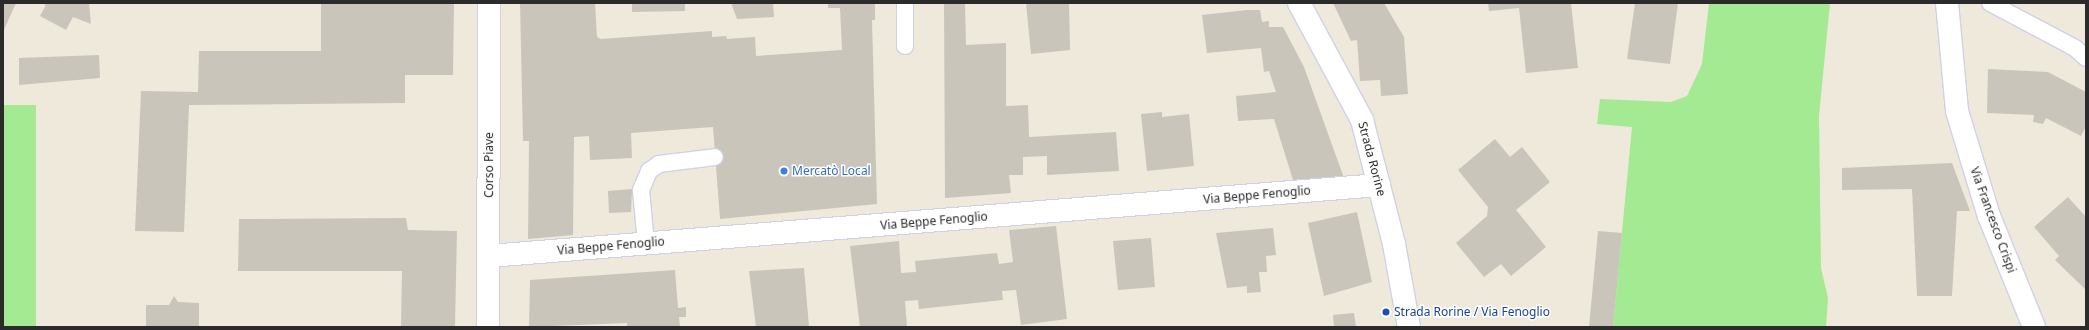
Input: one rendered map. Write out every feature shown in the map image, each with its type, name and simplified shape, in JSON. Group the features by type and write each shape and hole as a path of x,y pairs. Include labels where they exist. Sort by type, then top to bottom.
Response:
{"street":[{"name":"Corso Piave","path":"488,327 489,3"},
{"name":"Strada Rorine","path":"1299,3 1362,120 1394,244 1409,327"},
{"name":"Via Francesco Crispi","path":"1947,3 1957,111 1989,216 2034,327"},
{"name":"Via Beppe Fenoglio","path":"489,256 1379,185"}],"lane":[{"path":"904,3 905,46"},
{"path":"1990,3 2075,48 2086,58"},
{"path":"646,244 641,190 649,171 659,164 715,157"}],"green space":[{"path":"1709,3 1830,3 1819,116 1821,268 1828,298 1826,327 1613,327 1632,127 1597,124 1600,99 1671,102 1687,96 1702,64"},
{"path":"3,105 36,105 36,327 3,327"}],"building":[{"path":"3,3 16,3 3,32"},
{"path":"41,3 89,3 91,24 73,17 66,30 40,16 46,5"},
{"path":"321,3 454,3 453,75 405,75 405,103 189,105 184,232 135,231 141,91 198,92 199,51 321,51"},
{"path":"520,3 595,3 597,37 601,39 712,31 712,37 726,36 727,39 755,37 756,56 842,50 840,8 828,8 828,3 875,3 875,20 872,20 877,204 720,219 713,127 631,133 632,158 590,160 589,136 574,137 573,235 528,239 529,141 523,141"},
{"path":"632,3 685,3 685,11 632,12"},
{"path":"731,3 773,3 774,17 737,19"},
{"path":"944,3 965,3 966,45 1006,43 1006,106 1028,105 1029,137 1116,132 1119,171 1047,175 1047,156 1023,157 1023,175 1009,175 1011,193 945,198"},
{"path":"1026,3 1069,3 1070,50 1031,54"},
{"path":"1333,3 1384,3 1404,37 1408,94 1381,96 1380,80 1360,81 1357,40 1351,41"},
{"path":"1488,3 1571,3 1578,68 1526,73 1519,8 1489,11"},
{"path":"1635,3 1678,3 1670,64 1627,59"},
{"path":"1260,10 1262,22 1269,21 1269,27 1283,27 1304,67 1344,178 1293,180 1274,119 1238,121 1236,96 1276,92 1269,71 1264,72 1261,48 1207,53 1202,15"},
{"path":"99,55 100,78 19,85 19,58"},
{"path":"1988,69 2048,72 2086,92 2086,126 2081,136 2046,118 2043,124 2033,122 2034,115 1987,113"},
{"path":"1162,112 1162,117 1189,114 1194,166 1147,171 1141,114"},
{"path":"1495,139 1510,157 1522,147 1550,182 1516,210 1546,247 1511,276 1501,264 1484,277 1456,243 1487,216 1488,207 1458,170"},
{"path":"1952,163 1970,211 1957,211 1952,296 1917,296 1912,189 1842,190 1842,168"},
{"path":"632,189 631,212 609,213 608,191"},
{"path":"2068,197 2086,217 2086,290 2055,260 2059,256 2034,227"},
{"path":"1357,212 1372,282 1324,296 1308,223"},
{"path":"406,218 408,230 457,231 455,327 401,327 402,271 238,271 239,219"},
{"path":"1056,226 1067,319 1021,325 1016,290 1002,291 1003,300 919,309 918,300 905,301 907,327 860,327 850,246 899,241 901,273 916,272 915,261 997,253 999,264 1013,262 1009,230"},
{"path":"1273,228 1276,255 1266,256 1267,272 1259,272 1261,292 1247,293 1247,286 1227,288 1216,233"},
{"path":"1598,231 1622,233 1613,327 1589,327"},
{"path":"1151,238 1155,287 1118,290 1113,241"},
{"path":"804,268 809,327 756,327 749,271"},
{"path":"675,270 678,308 686,307 686,317 679,317 680,327 627,327 627,323 529,327 530,280"},
{"path":"174,296 178,302 199,303 199,327 146,327 146,305 169,305"},
{"path":"1354,313 1356,327 1334,327 1333,315"}],"place":[{"name":"Mercatò Local","path":"784,171"},
{"name":"Strada Rorine / Via Fenoglio","path":"1386,312"}]}
